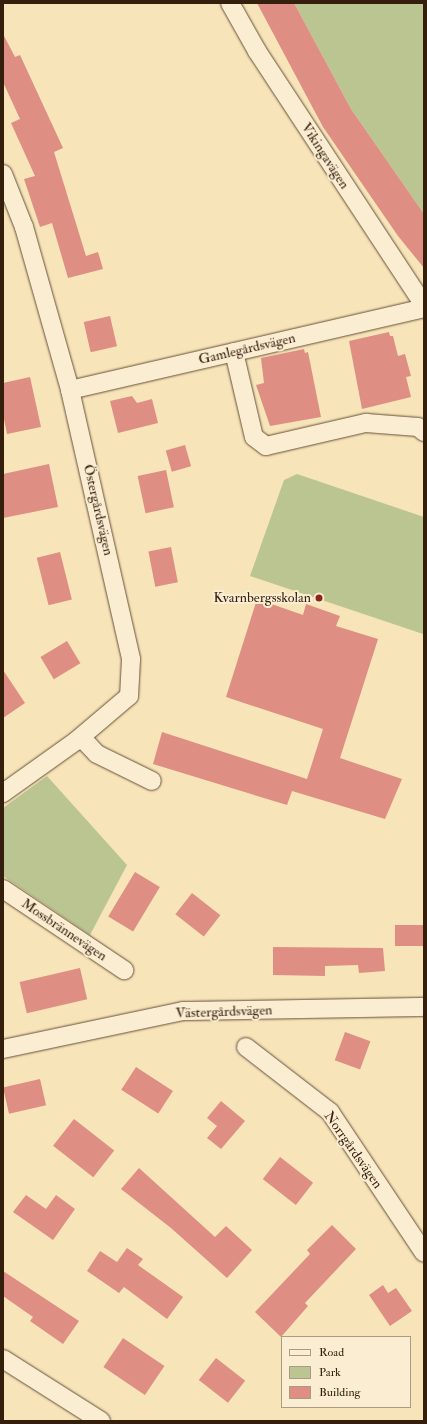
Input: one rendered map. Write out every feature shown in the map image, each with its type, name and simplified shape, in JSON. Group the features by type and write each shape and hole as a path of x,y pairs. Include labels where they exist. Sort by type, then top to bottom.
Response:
{"street":[{"name":"Vikingavägen","path":"230,3 256,51 424,306"},
{"name":"Östergårdsvägen","path":"3,174 24,227 70,390 131,659 129,696 81,737 3,793"},
{"name":"Gamlegårdsvägen","path":"70,390 424,306"},
{"path":"234,352 254,437 266,446 366,423 418,427 424,432"},
{"path":"81,737 97,754 152,781"},
{"name":"Mossbrännevägen","path":"3,889 124,970"},
{"name":"Västergårdsvägen","path":"3,1050 183,1011 424,1007"},
{"name":"Norrgårdsvägen","path":"246,1047 330,1112 424,1253"},
{"path":"3,1359 101,1421"}],"green space":[{"path":"294,3 424,3 424,214 351,109"},
{"path":"297,474 424,517 423,634 250,576 284,480"},
{"path":"47,776 127,865 90,935 3,876 3,808"}],"building":[{"path":"257,3 294,3 351,109 424,214 424,268 398,236 323,127"},
{"path":"3,34 15,57 20,55 63,148 54,152 86,256 98,252 103,269 68,278 52,223 40,227 24,179 35,176 11,123 20,119 3,82"},
{"path":"110,316 117,346 91,352 84,322"},
{"path":"389,332 390,336 393,336 398,356 405,354 411,376 406,377 411,397 362,409 349,341"},
{"path":"304,349 305,353 308,352 321,417 270,426 256,385 264,383 261,358"},
{"path":"30,377 41,427 7,434 3,414 3,383"},
{"path":"132,396 137,403 152,399 158,423 118,433 110,401"},
{"path":"185,445 191,466 172,472 166,451"},
{"path":"49,464 58,507 3,518 3,474"},
{"path":"166,470 174,507 146,513 138,476"},
{"path":"171,547 178,582 155,587 148,551"},
{"path":"60,552 72,600 49,605 37,558"},
{"path":"257,599 303,615 306,604 340,616 336,626 378,639 340,758 402,779 385,819 292,791 287,805 153,764 162,732 307,779 323,729 226,697"},
{"path":"67,641 80,663 54,679 40,657"},
{"path":"3,670 25,703 3,718"},
{"path":"135,872 160,887 133,932 108,917"},
{"path":"192,893 220,915 204,936 175,914"},
{"path":"395,925 424,925 424,946 395,946"},
{"path":"273,947 383,948 385,971 359,973 358,965 325,966 325,976 273,975"},
{"path":"80,968 87,999 27,1013 20,982"},
{"path":"345,1032 370,1041 360,1069 335,1060"},
{"path":"136,1067 173,1091 158,1114 121,1090"},
{"path":"40,1079 46,1105 9,1114 3,1088"},
{"path":"221,1101 245,1121 221,1149 207,1138 217,1126 207,1118"},
{"path":"74,1119 114,1150 93,1177 53,1146"},
{"path":"280,1157 313,1183 296,1205 263,1179"},
{"path":"139,1168 215,1237 226,1226 252,1250 227,1278 171,1228 121,1189"},
{"path":"26,1195 46,1209 56,1195 75,1209 53,1240 13,1212"},
{"path":"332,1225 356,1249 305,1303 308,1306 281,1337 255,1312 310,1254 307,1250"},
{"path":"127,1248 143,1259 138,1265 183,1297 167,1319 124,1287 119,1293 87,1271 100,1251 117,1262"},
{"path":"3,1271 79,1321 63,1344 30,1321 33,1317 3,1296"},
{"path":"383,1285 388,1293 396,1288 412,1311 390,1326 369,1295"},
{"path":"123,1338 164,1366 145,1395 103,1367"},
{"path":"216,1358 245,1381 228,1403 199,1380"}],"place":[{"name":"Kvarnbergsskolan","path":"319,598"}]}
